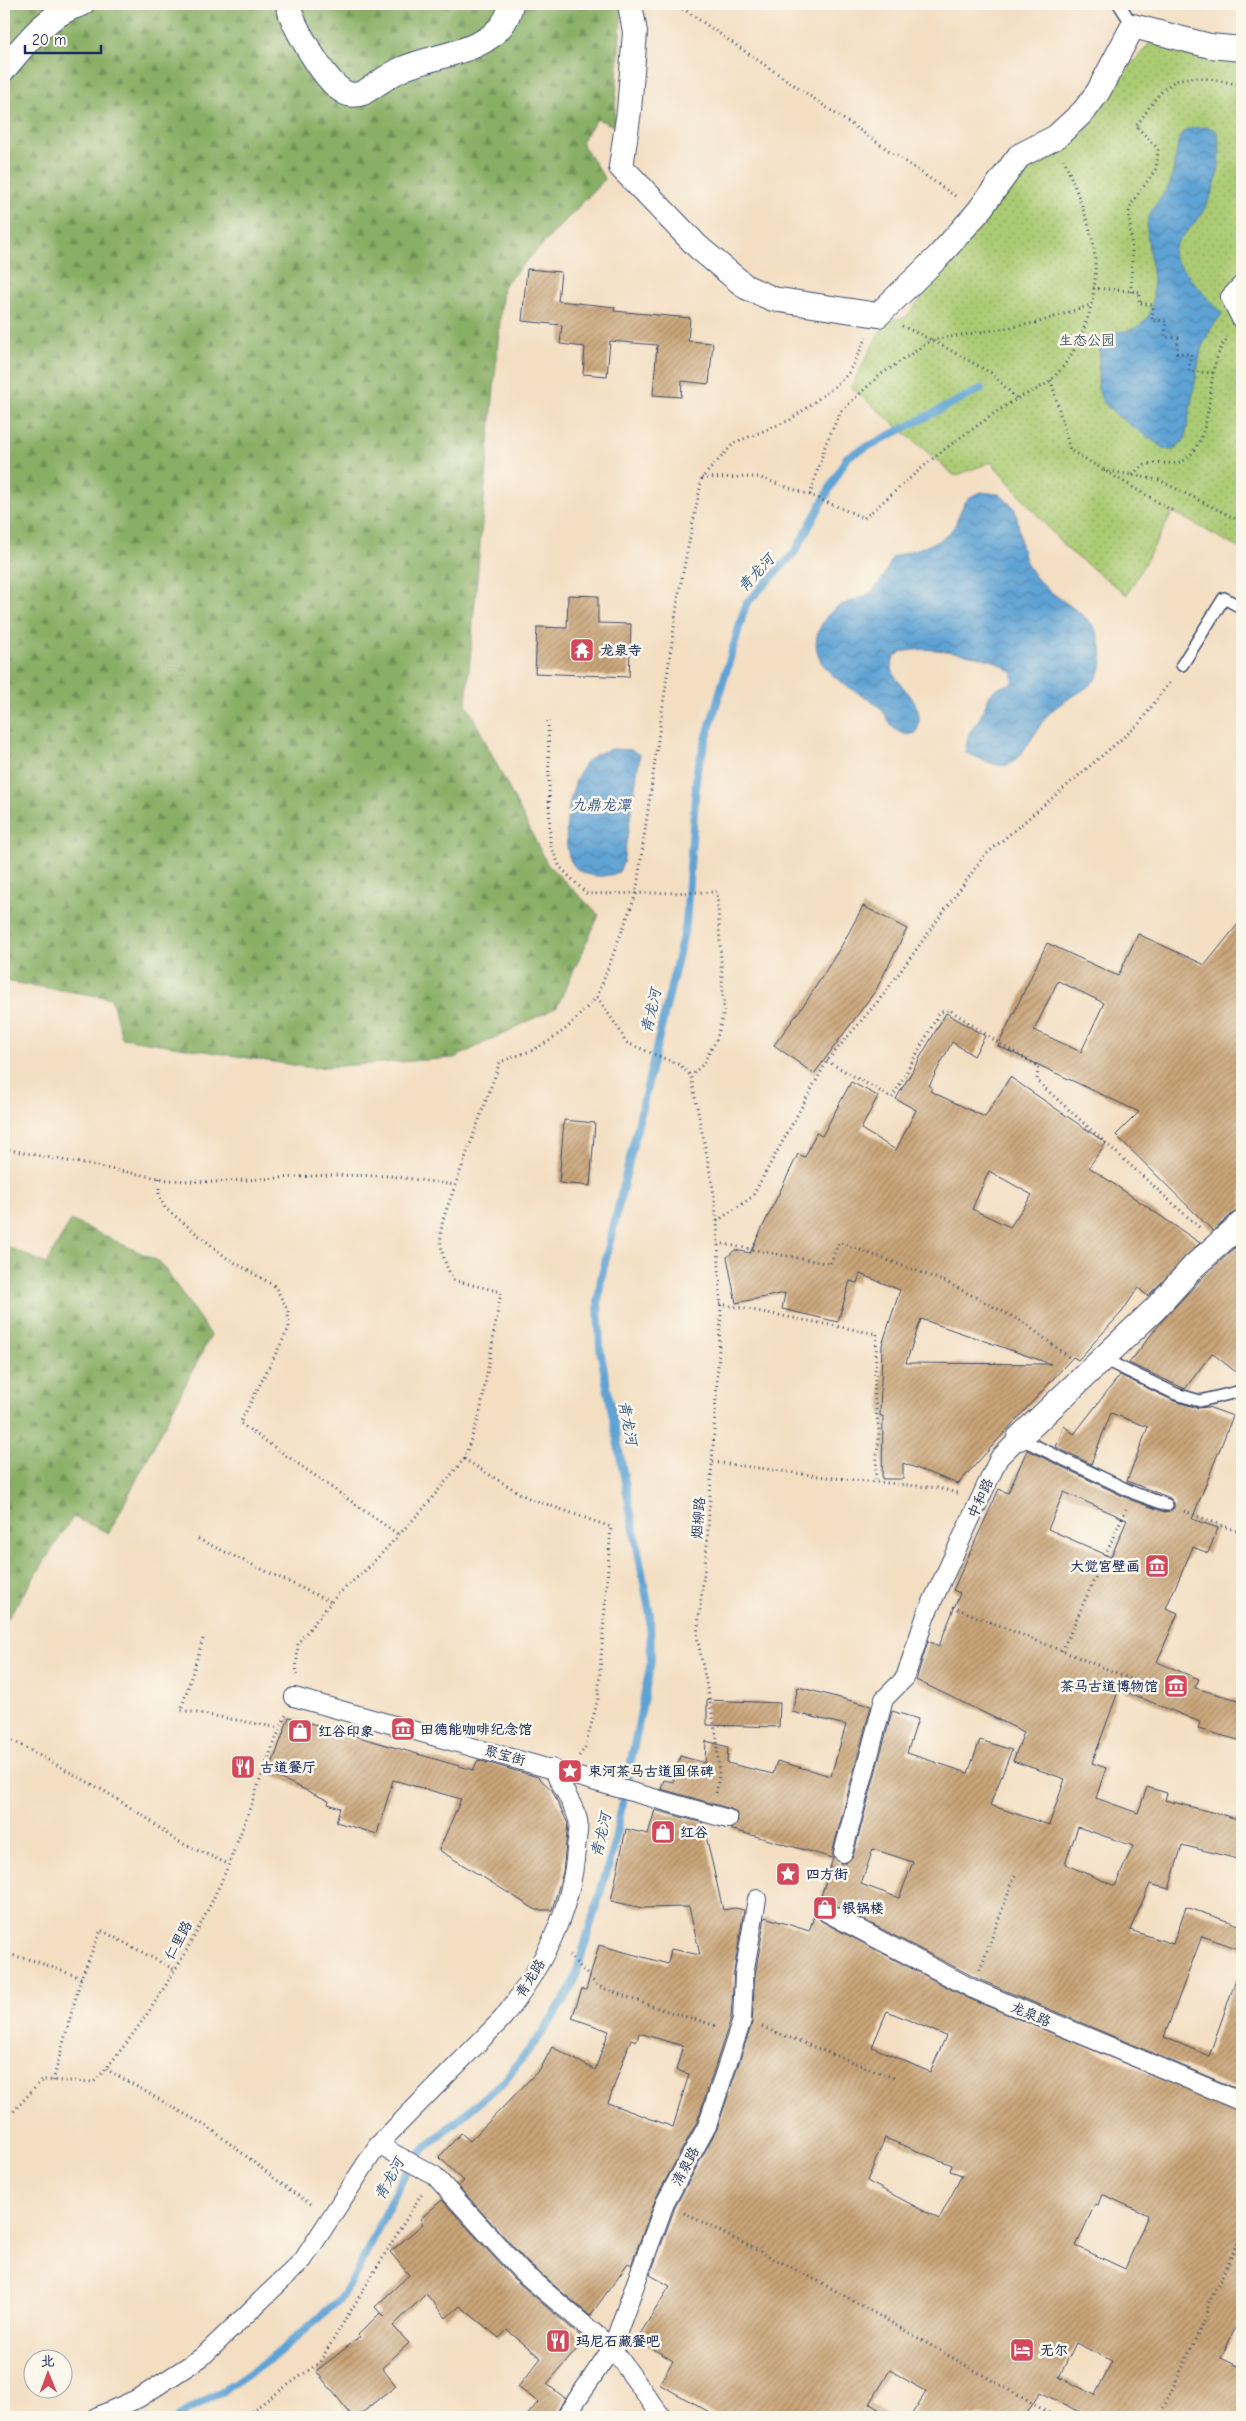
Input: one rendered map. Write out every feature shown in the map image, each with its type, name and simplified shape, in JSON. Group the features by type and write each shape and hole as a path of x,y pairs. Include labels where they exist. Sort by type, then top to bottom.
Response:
{"street":[{"path":"4,69 47,20 67,8 82,4"},
{"path":"288,4 296,30 332,82 342,92 356,95 363,93 402,69 480,43 494,36 504,25 511,4"},
{"path":"630,4 634,32 629,111 621,167 698,247 732,277 746,286 773,299 878,315 938,258 978,212 1019,156 1056,137 1084,111 1098,92 1133,26 1210,46 1242,49"},
{"path":"1242,284 1230,297 1242,321"},
{"name":"中和路","path":"843,1852 884,1699 906,1678 934,1599 999,1458 1218,1244 1242,1223"},
{"name":"聚宝街","path":"294,1697 563,1771 721,1817"},
{"name":"青龙路","path":"96,2417 139,2398 202,2357 303,2260 378,2145 502,2019 535,1973 551,1945 564,1916 571,1890 578,1820 563,1771"},
{"name":"清泉路","path":"565,2417 612,2348 665,2203 706,2126 742,2020 744,1974 757,1899"},
{"name":"龙泉路","path":"826,1912 973,1989 1242,2102"},
{"path":"378,2145 434,2174 521,2271 612,2348 662,2417"}],"lane":[{"path":"1119,4 1133,26"},
{"path":"1182,665 1224,598 1242,608"},
{"path":"1096,1365 1200,1401 1241,1391"},
{"path":"1019,1438 1134,1493 1167,1505"}],"path":[{"path":"668,4 685,10 978,212"},
{"path":"1131,292 1132,260 1129,213 1132,203 1156,169 1158,149 1136,126 1169,85 1178,81 1199,78 1242,85"},
{"path":"702,478 758,477 810,495 864,518 957,440 1017,399 1051,380 1073,352 1091,305 1094,257 1091,235 1056,137"},
{"path":"1093,288 1140,292 1139,303 1153,305 1152,320 1166,321 1165,337 1178,338 1177,353 1191,354 1189,371 1214,374"},
{"path":"810,495 826,443 841,411 880,375 932,340 1036,323 1091,305"},
{"path":"294,1697 298,1643 331,1602 399,1534 464,1459 480,1414 501,1292 453,1280 442,1257 441,1230 500,1062 534,1050 549,1041 572,1023 597,997 636,894 679,592 702,478 734,443 790,420 820,399 848,374 878,315 932,340 991,373 1017,399"},
{"path":"1134,476 1140,466 1150,462 1180,462 1189,458 1195,450 1207,426 1217,354 1229,337"},
{"path":"1051,380 1070,450 1173,511"},
{"path":"1100,469 1159,480 1242,522"},
{"path":"717,1220 752,1197 827,1061 884,994 984,856 1138,724 1182,665"},
{"path":"548,721 550,844 560,867 587,894 717,892 724,1012 716,1041 702,1066 691,1076 680,1065 625,1042 621,1032 597,997"},
{"path":"827,1061 892,1098 940,1012 950,1010 1000,1044 1038,1066 1037,1081 1218,1244"},
{"name":"烟柳路","path":"691,1076 717,1220 718,1243 720,1304 713,1462 707,1546 697,1636 717,1739 721,1817"},
{"path":"4,1149 159,1178 211,1182 330,1175 390,1176 456,1185"},
{"path":"159,1178 159,1196 165,1208 227,1258 275,1286 288,1311 289,1328 240,1423 399,1534"},
{"path":"718,1243 830,1264 839,1242 946,1282 1023,1322 1096,1365"},
{"path":"720,1304 877,1334 874,1394 879,1431 875,1482"},
{"path":"464,1459 526,1497 611,1527 598,1699 585,1748 563,1771"},
{"path":"713,1462 939,1488 980,1500"},
{"path":"1062,1651 1134,1493"},
{"path":"1167,1505 1242,1533"},
{"path":"198,1539 331,1602"},
{"path":"934,1599 1139,1682"},
{"path":"203,1639 181,1710 280,1728"},
{"name":"仁里路","path":"4,2113 13,2112 42,2080 94,2082 106,2069 174,1970 228,1864 269,1752 294,1697"},
{"path":"4,1736 106,1792 148,1819 175,1840 228,1864"},
{"path":"973,1989 1016,1872"},
{"path":"54,2080 81,1978 101,1930 174,1970"},
{"path":"4,1953 35,1961 81,1978"},
{"path":"571,1956 598,1986 650,2006 727,2029 742,2020 894,2078"},
{"path":"106,2069 210,2129 291,2191 332,2217"},
{"path":"243,2417 319,2362 434,2174"},
{"path":"665,2203 822,2283 1056,2417"},
{"path":"4,2230 7,2225"},
{"path":"1159,2417 1205,2319 1209,2302 1242,2235"},
{"path":"1040,2417 1044,2411"}],"green space":[{"path":"4,4 622,4 614,126 597,119 581,142 605,179 503,286 466,703 547,864 599,915 557,1007 454,1058 312,1068 122,1038 111,998 4,981"},
{"name":"生态公园","path":"1151,42 1242,58 1242,550 1173,512 1127,595 1067,549 991,462 955,476 851,387 886,320 905,318 990,213 1032,166 1080,138 1130,66"},
{"path":"71,1220 160,1262 211,1335 109,1533 73,1517 4,1624 4,1245 46,1264"}],"water":[{"path":"1207,127 1216,130 1219,141 1219,163 1214,186 1200,216 1173,249 1174,259 1222,314 1210,330 1201,349 1185,439 1173,450 1167,450 1119,417 1103,402 1098,389 1100,342 1106,333 1133,329 1144,322 1150,312 1153,298 1153,282 1147,226 1149,215 1169,186 1182,134 1190,129"},
{"path":"981,492 999,494 1014,507 1023,552 1028,566 1048,590 1090,622 1100,641 1102,658 1096,679 1052,710 1020,755 1014,762 1007,765 991,763 965,752 969,733 981,716 989,697 995,689 1013,683 1013,673 1000,664 959,653 926,650 912,650 901,653 894,658 892,667 894,675 913,699 919,720 916,733 907,735 892,727 884,712 876,705 834,676 820,659 816,648 818,632 829,614 841,605 867,595 872,591 886,573 893,557 928,545 947,535 956,523 963,505 967,500"},
{"name":"九鼎龙潭","path":"612,749 631,750 640,755 623,863 619,872 606,876 592,876 580,871 571,861 566,840 568,811 575,784 585,764 597,754"}],"building":[{"path":"527,269 561,272 558,301 615,307 614,311 690,318 688,341 713,343 709,384 682,381 681,397 653,395 657,345 610,341 607,376 583,374 585,347 560,344 562,325 522,321"},
{"path":"568,595 598,596 598,623 631,624 629,677 535,673 537,627 567,628"},
{"path":"863,906 907,929 876,990 814,1074 774,1045 806,1002 842,945"},
{"path":"1242,919 1242,1210 1233,1213 1213,1231 1116,1135 1139,1112 998,1046 1047,943 1118,976 1138,934 1205,965","holes":["1058,981 1104,1003 1081,1052 1034,1030"]},
{"path":"946,1013 985,1036 974,1056 952,1042 929,1086 932,1088 930,1091 985,1117 1010,1077 1106,1143 1089,1167 1200,1243 1148,1296 1138,1288 1122,1312 1078,1360 1073,1357 958,1484 903,1463 903,1479 882,1479 883,1416 880,1416 882,1345 900,1290 860,1274 857,1283 850,1281 838,1322 782,1309 785,1293 736,1303 727,1257 735,1250 750,1253 798,1154 805,1157 816,1133 822,1136 851,1082 878,1096 861,1129 896,1150 916,1110 896,1099","holes":["989,1171 1032,1195 1010,1227 972,1209","921,1319 1051,1364 906,1363"]},
{"path":"564,1120 595,1123 590,1186 559,1183"},
{"path":"1242,1241 1242,1377 1212,1353 1185,1389 1129,1363 1162,1321 1204,1276"},
{"path":"1120,1375 1174,1401 1198,1408 1208,1407 1233,1416 1192,1519 1218,1528 1208,1553 1193,1547 1166,1608 1178,1613 1157,1662 1199,1679 1195,1688 1242,1701 1242,1741 1198,1729 1200,1722 1119,1689 1092,1763 1106,1768 1096,1798 1138,1813 1147,1787 1167,1793 1165,1800 1242,1820 1242,1860 1182,1845 1169,1889 1150,1884 1130,1930 1173,1944 1186,1907 1242,1926 1242,1950 1202,1936 1164,2037 1209,2056 1239,1971 1242,1971 1242,2091 978,1979 831,1903 825,1901 818,1906 833,1858 730,1829 738,1821 736,1812 731,1809 661,1789 664,1780 673,1782 680,1756 705,1763 706,1741 728,1747 727,1763 773,1774 777,1761 831,1776 846,1725 792,1712 798,1687 871,1706 833,1850 833,1856 840,1863 846,1863 853,1856 892,1711 918,1719 907,1753 968,1773 980,1740 1012,1750 990,1805 1049,1825 1065,1779 1013,1761 1024,1732 916,1680 928,1641 939,1646 960,1593 953,1590 999,1489 1008,1493 1027,1450 1131,1500 1165,1512 1174,1508 1174,1503 1170,1498 1127,1481 1148,1427 1111,1413 1091,1464 1056,1447 1064,1426 1074,1434","holes":["1064,1492 1127,1520 1111,1557 1048,1529","1078,1827 1133,1846 1115,1886 1065,1864","873,1849 913,1862 899,1898 861,1884"]},
{"path":"707,1700 780,1703 779,1727 707,1725"},
{"path":"289,1717 473,1770 478,1760 538,1777 552,1790 568,1824 563,1872 552,1910 536,1910 439,1850 461,1799 393,1780 377,1834 336,1822 340,1808 328,1804 329,1801 269,1773"},
{"path":"655,1810 703,1823 723,1910 735,1908 744,1910 734,1972 731,2018 697,2122 656,2198 631,2265 628,2263 590,2316 528,2263 458,2186 464,2181 439,2157 461,2133 470,2141 541,2068 552,2047 595,2070 609,2031 572,2018 582,1989 586,1990 599,1945 668,1964 671,1949 700,1955 689,1907 642,1908 611,1901 626,1829 648,1834","holes":["639,2033 683,2046 676,2070 689,2074 673,2127 608,2103 631,2039 637,2041"]},
{"path":"815,1913 821,1921 968,1998 1242,2112 1242,2314 1221,2358 1242,2368 1242,2417 1084,2417 1085,2415 1040,2392 1025,2417 910,2417 926,2392 890,2370 870,2404 892,2417 718,2417 659,2384 673,2361 637,2339 670,2286 650,2275 675,2207 717,2129 752,2023 755,1975 765,1917 809,1931","holes":["887,2011 946,2036 930,2072 872,2047","885,2138 952,2165 950,2171 962,2175 939,2219 867,2181","1102,2194 1148,2215 1125,2269 1076,2246 1095,2204 1098,2205","1076,2343 1112,2361 1095,2395 1059,2377"]},
{"path":"442,2200 513,2278 585,2340 547,2384 565,2398 555,2417 526,2417 538,2402 518,2387 541,2358 507,2330 499,2338 460,2306 446,2318 426,2294 393,2326 409,2343 382,2368 396,2386 357,2417 353,2417 316,2371 360,2337 358,2335 380,2313 384,2317 375,2307 409,2275 390,2252 423,2224 420,2219"}],"waterway":[{"name":"青龙河","path":"178,2417 234,2384 273,2357 338,2301 352,2281 408,2168 426,2147 503,2082 543,2032 572,1987 613,1850 651,1662 650,1615 600,1349 598,1303 601,1279 686,924 697,770 746,604 795,552 847,457 981,389"}],"place":[{"name":"龙泉寺","path":"582,650"},
{"name":"大觉宫壁画","path":"1157,1566"},
{"name":"茶马古道博物馆","path":"1176,1686"},
{"name":"田德能咖啡纪念馆","path":"403,1729"},
{"name":"红谷印象","path":"300,1731"},
{"name":"古道餐厅","path":"243,1767"},
{"name":"束河茶马古道国保碑","path":"570,1771"},
{"name":"红谷","path":"663,1832"},
{"name":"四方街","path":"788,1874"},
{"name":"银锅楼","path":"825,1908"},
{"name":"玛尼石藏餐吧","path":"558,2341"},
{"name":"无尔","path":"1022,2350"}]}
